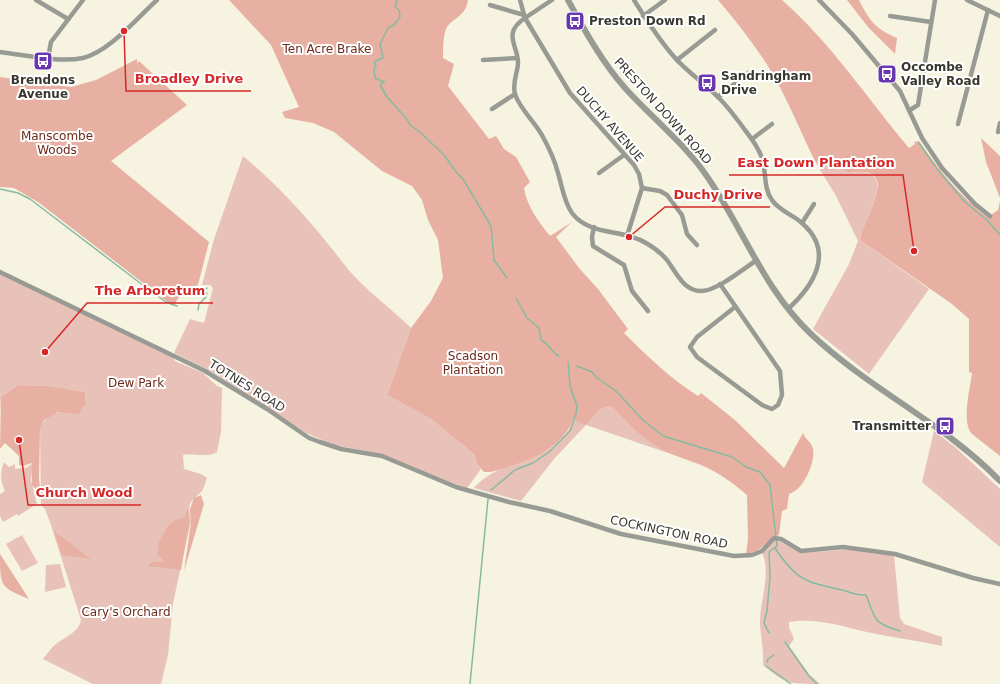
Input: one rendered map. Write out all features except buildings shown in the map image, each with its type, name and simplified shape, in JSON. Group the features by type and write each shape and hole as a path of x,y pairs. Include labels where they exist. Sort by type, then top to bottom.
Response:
{"street":[{"path":"36,0 68,19"},
{"path":"48,58 51,42 83,0"},
{"path":"0,52 48,58 83,58 101,50 157,0"},
{"name":"DUCHY AVENUE","path":"520,0 524,17 570,93 634,165 639,174 642,188"},
{"path":"552,0 524,17 516,26 512,41 518,64 514,79 515,94 543,135 549,147 572,212 583,222 594,227 641,239 666,259 679,278 692,289 702,291 720,284 757,260"},
{"name":"PRESTON DOWN ROAD","path":"568,0 595,48 617,78 692,156 703,171 788,309 802,325 825,346 959,443 1000,481"},
{"path":"634,0 651,29 677,60 718,97 752,139 763,161 766,184 772,201 802,223 808,229 817,246 819,262 818,271 803,296 788,309"},
{"path":"644,16 665,0"},
{"path":"819,0 887,74 900,91 922,138 942,168 975,204 990,216"},
{"path":"910,110 918,104 935,0"},
{"path":"967,0 1000,16"},
{"path":"490,5 524,17"},
{"path":"958,124 988,10"},
{"path":"890,16 931,22"},
{"path":"677,60 715,30"},
{"path":"483,60 517,58"},
{"path":"718,97 748,73"},
{"path":"492,109 515,94"},
{"path":"998,132 1000,123"},
{"path":"752,139 772,124"},
{"path":"599,173 624,155"},
{"path":"626,236 642,188 660,191 668,195 682,215 687,234 697,245"},
{"path":"802,223 814,204"},
{"path":"594,227 592,237 593,246 624,265 632,291 648,311"},
{"name":"TOTNES ROAD","path":"0,272 205,371 262,405 309,438 341,449 382,456 456,487 491,496"},
{"path":"720,284 780,371 782,395 778,405 772,409 762,405 697,357 690,347 697,337 735,307"},
{"name":"COCKINGTON ROAD","path":"491,496 550,511 621,534 734,556 752,555 762,551 770,542 778,538 801,551 848,548 896,554 974,578 1000,584"}],"green space":[{"path":"229,0 468,0 465,10 447,27 445,34 443,58 454,64 448,86 489,139 496,136 504,149 516,157 530,182 524,188 528,202 538,220 550,236 572,222 556,237 628,329 624,333 650,359 669,375 698,396 701,393 735,420 784,468 803,433 811,444 813,459 811,466 804,481 794,492 789,494 787,509 782,511 779,535 774,537 756,551 746,554 748,539 747,495 731,482 713,471 671,454 654,445 632,427 611,406 600,409 586,425 578,422 574,418 568,430 560,440 550,448 529,460 491,472 484,472 477,464 475,455 431,419 387,395 411,328 431,301 443,278 438,240 428,220 422,200 412,186 382,171 334,132 313,123 285,118 282,112 299,107 271,45"},
{"path":"718,0 782,0 817,34 909,148 915,144 914,142 919,141 959,192 988,217 998,210 1000,201 1000,456 972,434 967,422 967,405 972,373 969,372 969,319 952,304 860,240 876,194 878,183 874,176 865,172 848,173 829,158 816,163 768,66 744,32"},
{"path":"847,0 859,0 866,14 874,24 883,31 897,38 895,54 868,27"},
{"name":"Manscombe Woods","path":"137,59 137,63 139,61 187,105 111,161 209,242 198,285 182,293 173,306 38,202 14,188 0,187 0,77 71,87 96,80"},
{"path":"981,138 1000,156 1000,198 986,162"},
{"path":"243,156 265,175 296,206 355,277 411,328 387,395 431,419 475,455 477,464 481,469 467,488 376,453 334,445 306,433 212,372 174,353 190,319 204,323 213,288 210,285 202,285 214,239"},
{"path":"829,158 848,173 865,172 874,176 877,184 876,194 860,240 929,289 869,374 813,329 849,264 858,241 836,196 816,163"},
{"path":"0,272 175,356 175,361 203,373 217,386 222,388 221,432 217,452 209,455 183,455 184,469 201,474 207,478 201,492 191,502 189,508 191,521 173,603 168,655 161,684 93,684 43,659 54,646 78,628 81,620 50,522 45,509 41,505 40,429 43,423 51,415 61,412 80,412 86,404 85,392 49,386 18,385 1,397 0,412"},
{"path":"18,385 49,386 85,392 86,404 79,414 58,412 44,420 40,429 39,479 41,495 32,485 32,463 23,466 19,465 19,456 5,443 0,449 1,397"},
{"path":"611,406 639,433 671,454 586,425 600,409"},
{"path":"575,417 586,425 554,459 521,501 474,488 486,477 542,454 554,446 566,434"},
{"path":"934,431 955,447 1000,489 1000,547 922,482"},
{"path":"4,462 9,467 15,464 15,469 26,468 33,463 31,480 37,504 18,516 17,514 3,522 0,516 0,494 5,491 1,477"},
{"path":"201,495 204,504 184,571 191,523 190,509 194,498"},
{"path":"188,508 189,522 181,570 148,566 152,562 165,562 157,554 159,542 168,526 175,520 184,518"},
{"path":"54,531 91,559 62,555"},
{"path":"22,535 38,563 22,571 6,544"},
{"path":"774,540 779,541 801,553 853,549 894,555 900,618 904,624 942,637 942,646 826,623 809,621 789,622 789,627 794,639 789,646 809,674 820,684 789,682 777,676 763,665 760,625 766,570 762,552"},
{"path":"0,554 29,599 12,592 4,584 0,573"},
{"path":"60,564 66,587 45,592 46,565"}],"waterway":[{"path":"384,82 375,78 374,69 376,65 374,62 383,58 380,44 388,28 394,25 400,17 399,10 395,7 397,0"},
{"path":"384,82 380,85 387,97 406,118 410,125 420,132 444,155 463,179 491,226 494,260 507,278"},
{"path":"919,143 935,166"},
{"path":"936,168 965,202 988,221 1000,235"},
{"path":"0,189 18,193 30,199 148,289 166,302 177,306"},
{"path":"207,288 205,290 207,294"},
{"path":"198,310 199,304 206,297"},
{"path":"516,298 527,318 539,328 541,340 559,356"},
{"path":"491,490 515,470 533,463 549,452 570,431 577,406 570,386 568,362"},
{"path":"577,366 592,372 597,378 616,391 643,420 663,436 732,457 746,467 760,472 770,485 777,546 769,552 770,577 767,611 764,623 769,633"},
{"path":"470,684 488,499"},
{"path":"775,548 789,567 802,578 819,585 866,595 874,615 880,623 900,631"},
{"path":"785,642 809,676 817,684"},
{"path":"767,662 768,659 774,655"},
{"path":"766,666 791,684"}],"place":[{"name":"Preston Down Rd","path":"575,21"},
{"name":"Broadley Drive","path":"124,31"},
{"name":"Brendons Avenue","path":"43,61"},
{"name":"Occombe Valley Road","path":"887,74"},
{"name":"Sandringham Drive","path":"707,83"},
{"name":"Duchy Drive","path":"629,237"},
{"name":"East Down Plantation","path":"914,251"},
{"name":"The Arboretum","path":"45,352"},
{"name":"Transmitter","path":"945,426"},
{"name":"Church Wood","path":"19,440"}],"park label":[{"name":"Ten Acre Brake","path":"327,49"},
{"name":"Scadson Plantation","path":"473,363"},
{"name":"Dew Park","path":"136,383"},
{"name":"Cary's Orchard","path":"126,612"}]}
